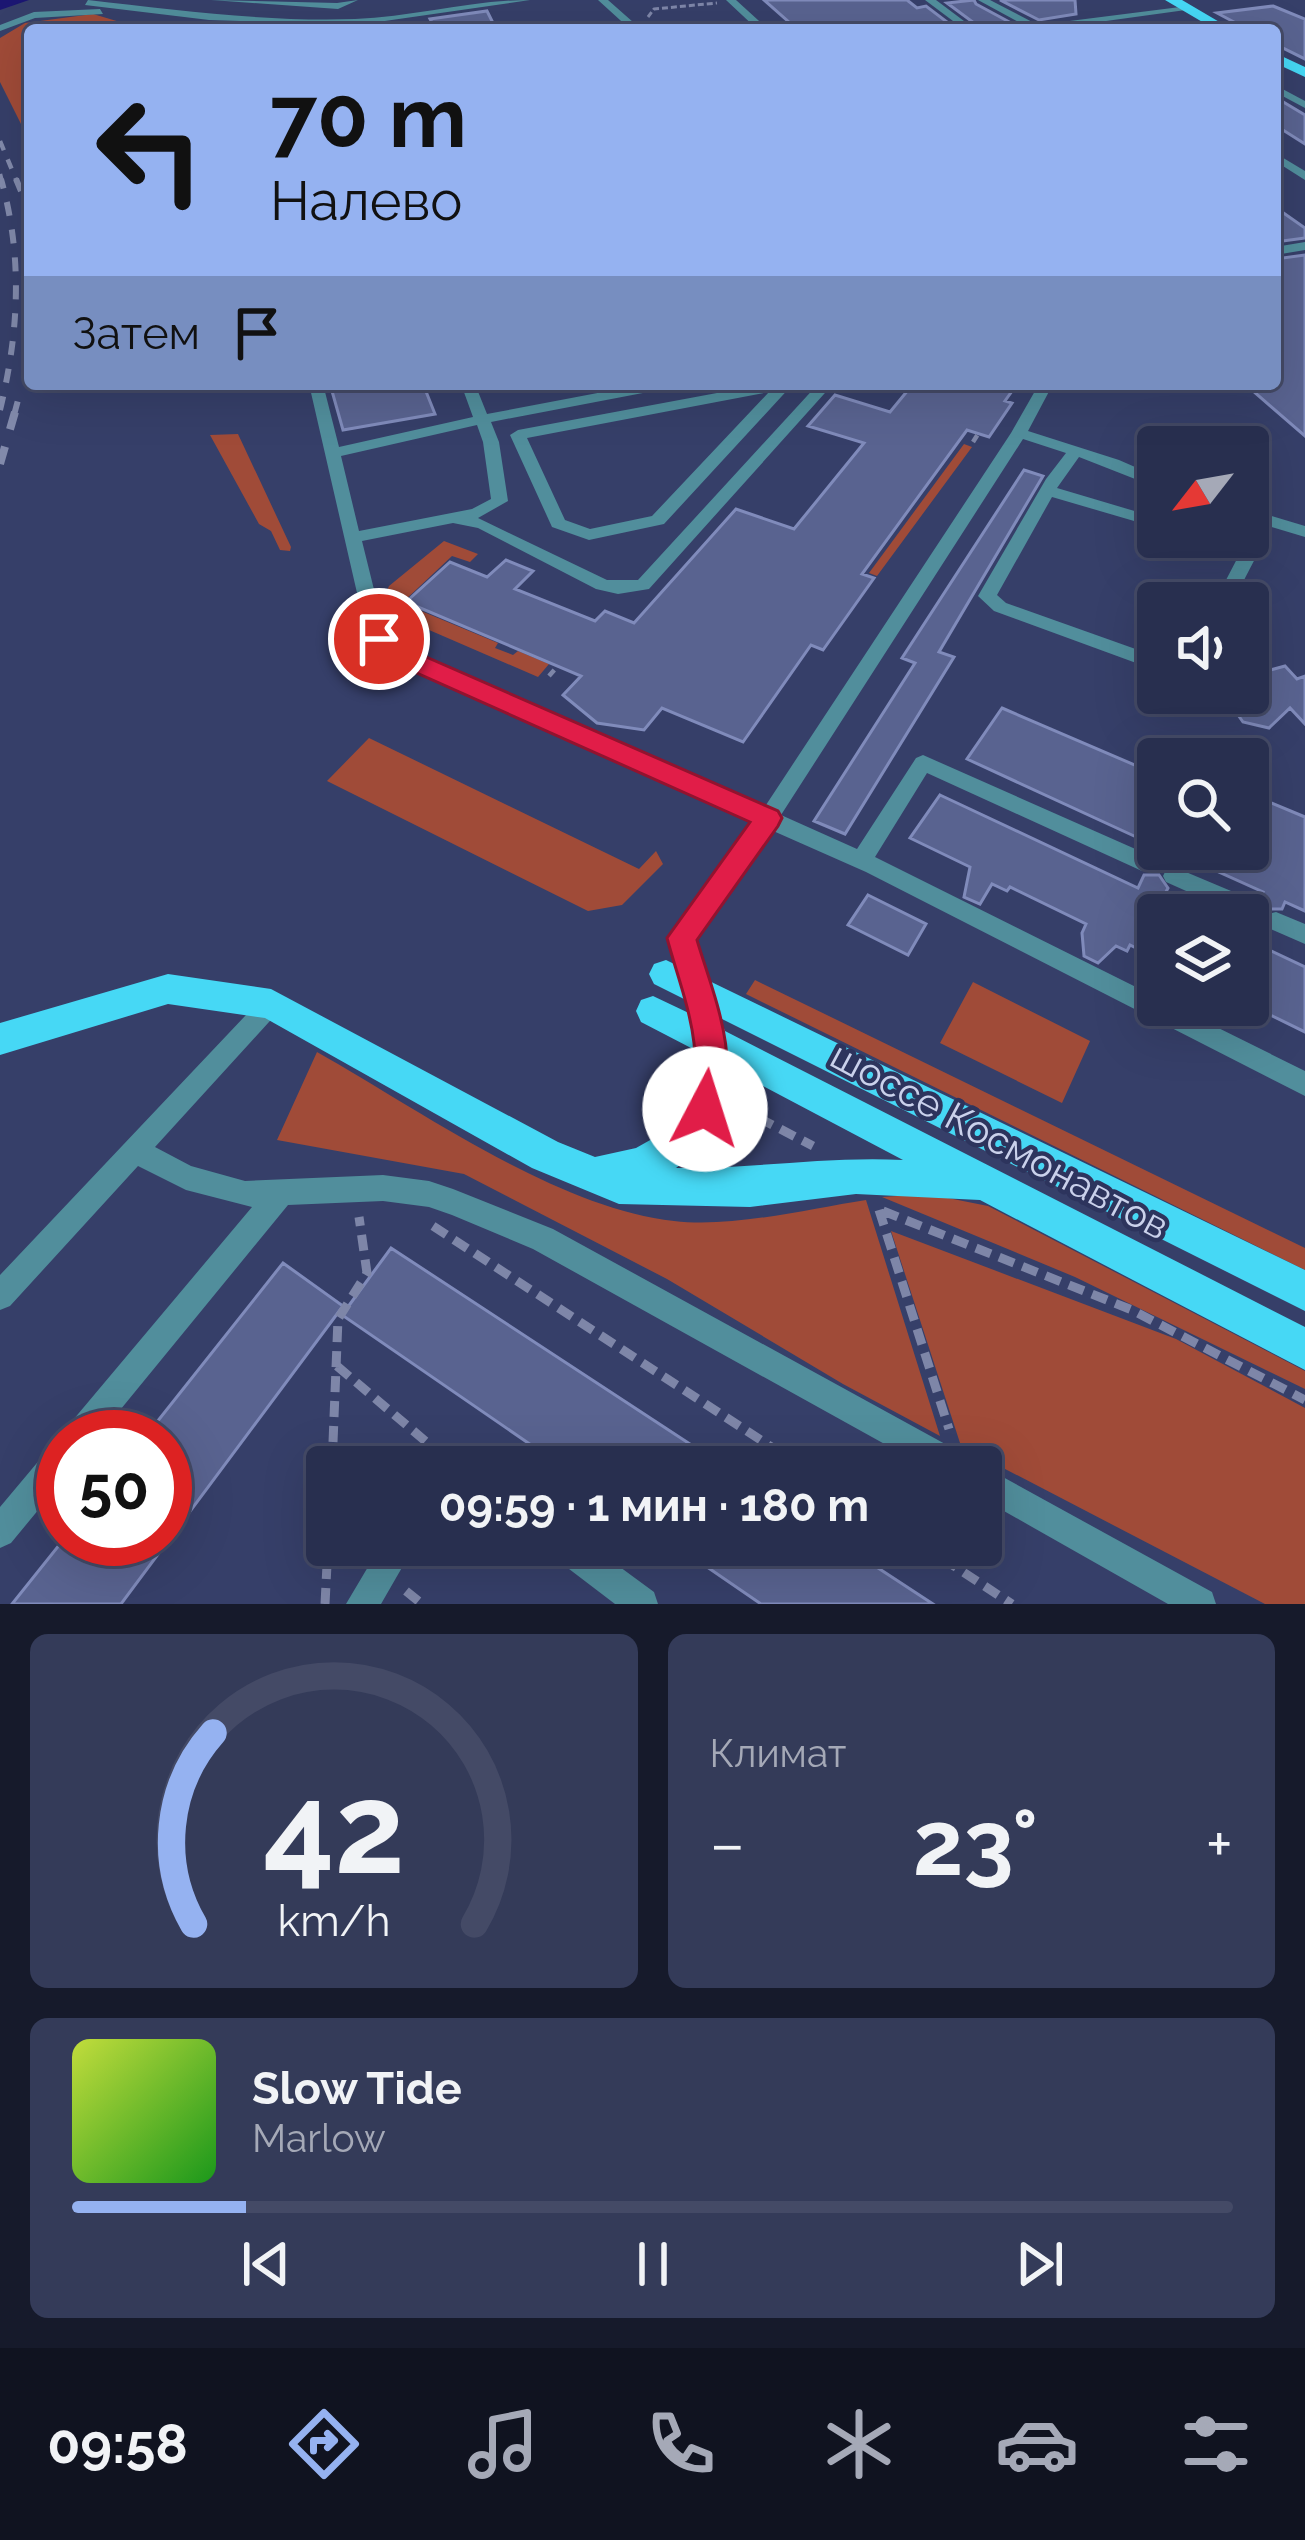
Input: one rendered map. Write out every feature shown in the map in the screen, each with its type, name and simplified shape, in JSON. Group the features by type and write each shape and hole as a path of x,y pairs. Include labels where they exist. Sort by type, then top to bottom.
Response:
{"main road":[{"path":"1172,0 1215,24"},
{"path":"572,1167 609,1171 646,1166 680,1145 705,1109 712,1072 710,1039 681,981"},
{"name":"шоссе Космонавтов","path":"681,981 1305,1292"},
{"path":"6,1044 168,989 271,1004 572,1167 619,1184 702,1190 856,1176 979,1182"},
{"name":"шоссе Космонавтов","path":"653,1011 1305,1349"}],"street":[{"path":"216,0 338,6 353,0"},
{"path":"88,2 139,10 357,22 525,0"},
{"path":"603,0 629,24"},
{"path":"930,0 963,24"},
{"path":"983,0 1029,24"},
{"path":"728,3 756,24"},
{"path":"1069,24 1188,9"},
{"path":"0,28 34,15 139,10"},
{"path":"118,12 124,24"},
{"path":"317,390 375,632 391,650 861,861 1305,1084"},
{"path":"354,537 487,510 500,501 483,418 471,390"},
{"path":"332,453 635,390"},
{"path":"759,390 518,435 558,523 589,535 658,520 780,390"},
{"path":"454,518 483,524 602,585 634,588 650,580 821,390"},
{"path":"681,981 682,938 768,818 1043,390"},
{"path":"612,394 623,416"},
{"path":"1019,433 1137,475"},
{"path":"1076,451 989,591 990,602 1137,656"},
{"path":"700,475 734,486"},
{"path":"1048,490 1137,518"},
{"path":"1269,521 1305,532"},
{"path":"861,861 923,763 1137,859"},
{"path":"1174,875 1305,934"},
{"path":"0,1296 271,1004"},
{"path":"135,1150 215,1187 278,1196 369,1189 429,1194 543,1239 936,1446"},
{"path":"101,1410 278,1196"},
{"path":"0,1532 36,1489"},
{"path":"1002,1493 1200,1604"},
{"path":"362,1604 386,1566"},
{"path":"590,1566 642,1604"}],"path":[{"path":"648,17 665,6 728,3"},
{"path":"973,442 979,434"},
{"path":"549,676 556,668"},
{"path":"736,1106 818,1148"},
{"path":"333,1446 338,1319 367,1273 369,1189 770,1446"},
{"path":"952,1446 879,1210 1132,1310 1305,1400"},
{"path":"337,1366 429,1446"},
{"path":"326,1604 327,1566"},
{"path":"954,1566 1012,1604"}],"shaded area":[{"path":"93,14 121,24 24,24 24,130 0,82 0,38 25,23"},
{"path":"238,434 290,551 280,550 271,531 259,524 210,435"},
{"path":"964,444 972,447 877,576 869,573"},
{"path":"444,541 478,554 470,562 452,556 402,603 498,643 495,648 513,655 518,651 549,664 538,677 406,620 393,610 386,593 389,586"},
{"path":"369,738 639,869 656,851 663,864 622,905 588,911 327,781"},
{"path":"755,980 1305,1248 1305,1270 746,994"},
{"path":"973,982 1090,1041 1062,1103 940,1043"},
{"path":"317,1052 536,1177 629,1212 674,1221 720,1222 866,1200 940,1436 667,1279 464,1174 277,1140"},
{"path":"928,1194 988,1206 1305,1371 1305,1389 1075,1277 882,1197"},
{"path":"891,1231 1176,1339 1305,1408 1305,1604 1265,1604 1002,1467 1002,1446 961,1446"}],"building":[{"path":"764,0 907,0 917,8 926,6 950,24 791,24"},
{"path":"974,0 1013,24 975,24 947,3"},
{"path":"1000,0 1075,0 1076,14 1039,20"},
{"path":"1273,6 1305,19 1305,59 1281,47 1281,24 1238,24 1217,13"},
{"path":"487,11 493,23 433,24 430,19"},
{"path":"1281,101 1305,115 1305,144 1281,129"},
{"path":"1281,211 1305,228 1305,238 1281,241"},
{"path":"1305,255 1305,436 1252,390 1281,390 1281,258"},
{"path":"332,390 425,390 435,414 343,430"},
{"path":"908,390 1013,390 1005,401 1012,403 989,437 967,430 862,574 874,578 823,650 811,645 743,742 662,708 644,730 597,723 563,695 581,676 406,602 450,562 487,577 506,560 533,571 515,589 595,621 605,611 634,623 736,509 794,529 864,443 808,426 835,395 890,412"},
{"path":"1024,470 1043,476 939,652 954,657 845,834 814,821 915,663 902,658"},
{"path":"1285,666 1297,679 1305,676 1305,724 1290,708 1269,728 1243,722 1237,714 1269,714 1269,670"},
{"path":"1002,708 1137,766 1137,837 967,759"},
{"path":"940,795 1138,888 1144,875 1159,875 1168,888 1165,894 1137,894 1137,948 1130,945 1127,951 1116,946 1098,963 1084,956 1086,924 1010,887 1007,891 992,884 980,904 964,897 970,867 910,838"},
{"path":"1269,802 1305,817 1305,911 1285,902 1282,909 1269,909 1269,894 1214,870 1269,870"},
{"path":"868,895 926,924 908,955 848,925"},
{"path":"1269,950 1305,967 1305,1032 1269,1014"},
{"path":"391,1248 693,1446 532,1446 342,1315"},
{"path":"283,1263 343,1306 192,1509 192,1410 166,1410"},
{"path":"42,1566 149,1566 121,1604 12,1604"},
{"path":"706,1566 875,1566 933,1604 761,1604"}],"waterway":[{"path":"0,3 17,0"}],"railway":[{"path":"0,141 17,182"},
{"path":"0,174 2,182"},
{"path":"0,410 16,294 13,237 1,179"},
{"path":"16,179 21,191"},
{"path":"14,415 21,389"},
{"path":"0,464 15,412"}],"route":[{"path":"379,639 399,655 768,818 682,938 710,1039 712,1072 705,1109"}]}
